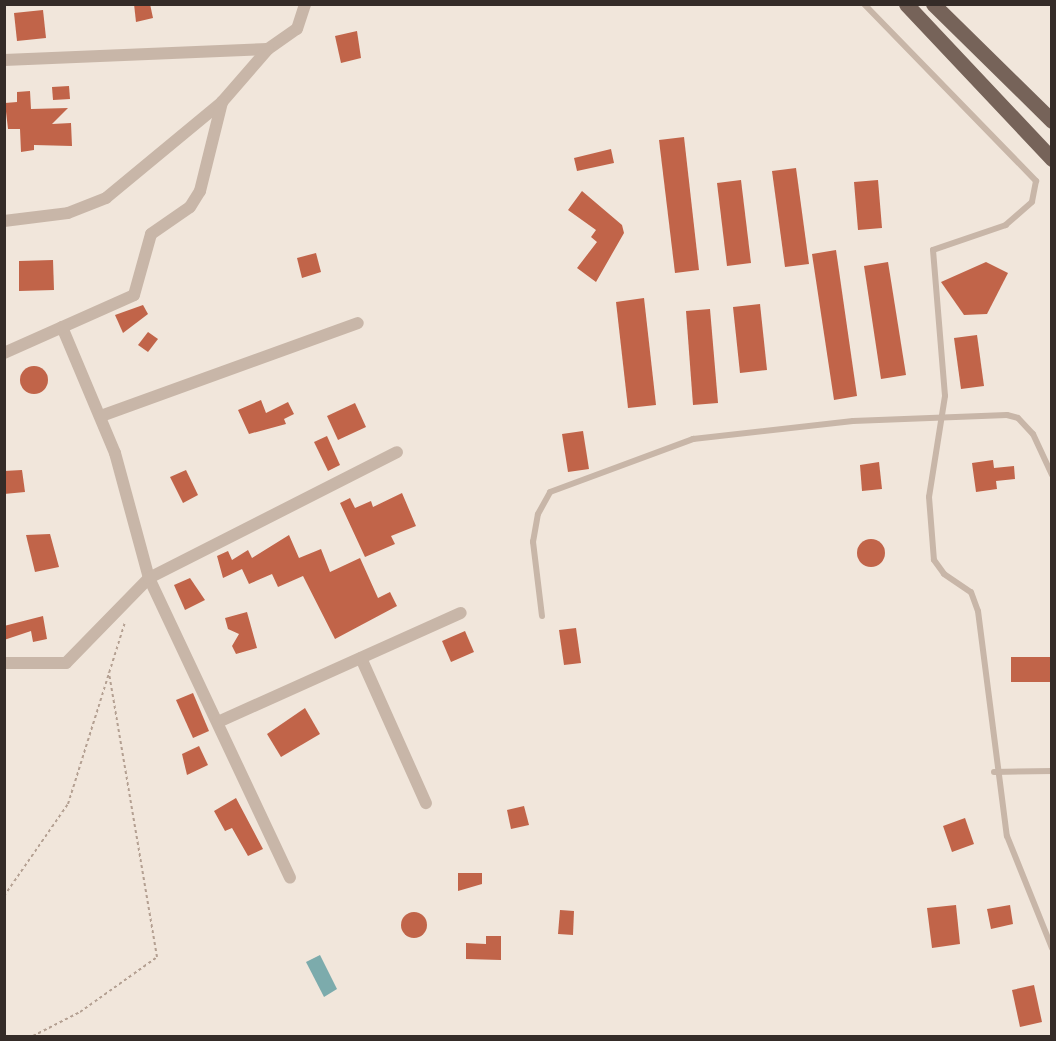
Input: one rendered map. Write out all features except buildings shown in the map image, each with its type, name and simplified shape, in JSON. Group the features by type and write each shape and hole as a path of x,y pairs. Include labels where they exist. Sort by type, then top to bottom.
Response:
{"main road":[{"path":"906,4 1052,159"},
{"path":"933,4 1052,121"}],"street":[{"path":"4,60 268,49 285,42 297,29 305,4"},
{"path":"4,221 68,213 106,198 222,102 268,49"},
{"path":"4,353 139,289 151,234 190,207 201,191 222,102"},
{"path":"101,416 358,323"},
{"path":"62,327 101,416 149,578 290,877"},
{"path":"4,663 66,663 149,578 397,452"},
{"path":"218,722 461,613"},
{"path":"361,658 426,803"}],"lane":[{"path":"864,4 1036,181 1032,202 1006,225 933,250 944,419 929,497 930,540 934,560 944,574 971,592 978,611 994,772 1007,836 1052,948"},
{"path":"542,616 533,571 538,514 550,492 567,484 725,432 944,419 1018,418 1033,434 1052,475"},
{"path":"994,772 1052,771"}],"path":[{"path":"4,896 68,804 126,619"},
{"path":"33,1036 80,1012 157,957 109,672"}],"water":[{"path":"320,955 337,989 324,997 306,962"}]}
